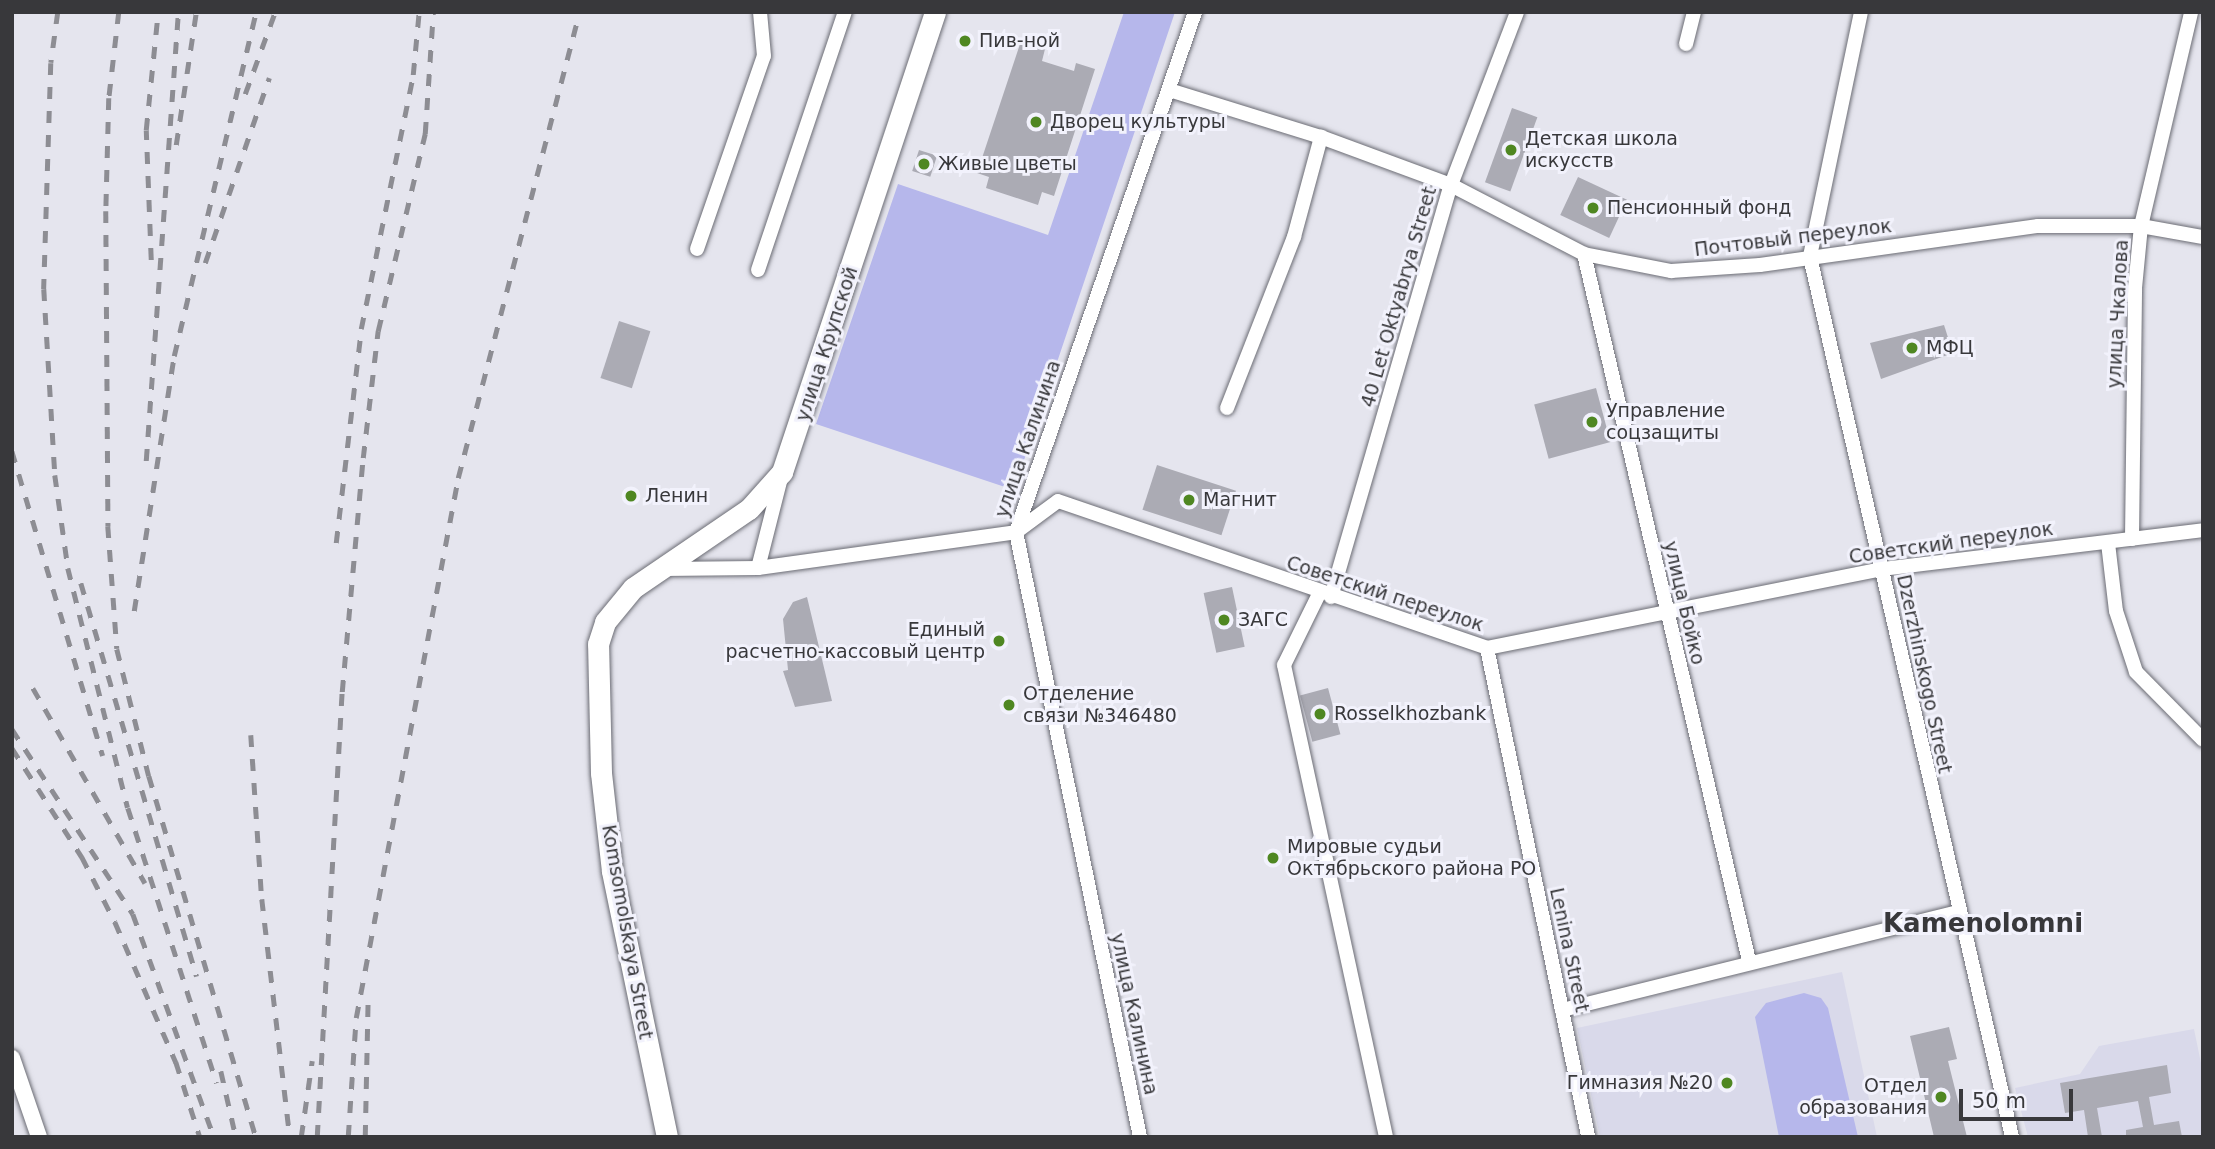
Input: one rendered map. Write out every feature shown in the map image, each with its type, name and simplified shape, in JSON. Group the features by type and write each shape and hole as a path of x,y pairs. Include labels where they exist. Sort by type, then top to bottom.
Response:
{"main road":[{"name":"улица Крупской","path":"617,605 655,570 749,509 782,472 936,12"},
{"name":"Komsomolskaya Street","path":"617,605 598,644 601,773 619,909 667,1137"}],"street":[{"path":"697,249 764,56 760,12"},
{"path":"758,270 845,12"},
{"name":"улица Калинина","path":"1140,1137 1016,532 1195,12"},
{"name":"40 Let Oktyabrya Street","path":"1386,1137 1284,665 1325,595 1451,185 1517,12"},
{"path":"1686,44 1695,12"},
{"name":"Dzerzhinskogo Street","path":"1861,12 1810,257 1957,912 2012,1137"},
{"name":"улица Чкалова","path":"2132,539 2135,288 2141,226 2191,12"},
{"name":"Почтовый переулок","path":"1169,90 1321,137 1451,185 1584,254 1671,271 1810,257 2038,226 2141,226 2203,237"},
{"path":"1227,408 1294,236 1321,137"},
{"name":"улица Бойко","path":"1584,254 1749,961"},
{"path":"758,568 782,472"},
{"name":"Советский переулок","path":"655,570 758,568 1016,532 1058,501 1325,595 1487,648 1882,569 2203,530"},
{"path":"2108,543 2116,611 2136,672 2203,740"},
{"name":"Lenina Street","path":"1487,648 1588,1137"},
{"path":"1562,1010 1749,961 1957,912"},
{"path":"12,1058 39,1137"}],"shaded area":[{"path":"1124,12 1175,12 1014,490 816,424 898,184 1048,235"},
{"name":"Гимназия №20","path":"1842,972 1877,1137 1600,1137 1577,1028"},
{"path":"1804,993 1821,998 1828,1008 1858,1137 1779,1137 1755,1017 1766,1003"},
{"path":"2194,1029 2203,1073 2203,1137 2028,1137 2015,1088 2080,1074 2099,1046"}],"building":[{"name":"Дворец культуры","path":"1021,41 1045,49 1042,61 1074,71 1076,63 1095,69 1054,196 1042,192 1038,205 986,188 989,177 977,173"},
{"name":"Детская школа искусств","path":"1512,108 1537,117 1510,191 1485,182"},
{"name":"Живые цветы","path":"919,150 937,156 930,177 912,171"},
{"name":"Пенсионный фонд","path":"1578,177 1627,200 1609,238 1560,215"},
{"path":"619,321 650,331 632,388 600,378"},
{"name":"МФЦ","path":"1944,325 1953,353 1881,379 1870,343"},
{"name":"Управление соцзащиты","path":"1596,388 1610,442 1549,459 1534,405"},
{"name":"Магнит","path":"1157,465 1236,491 1221,535 1142,510"},
{"name":"ЗАГС","path":"1232,587 1245,647 1216,653 1204,593"},
{"path":"807,597 832,701 795,707 783,671 788,670 783,619 793,602"},
{"name":"Rosselkhozbank","path":"1328,688 1340,734 1312,742 1300,696"},
{"name":"Отдел образования","path":"1949,1027 1957,1059 1948,1061 1967,1137 1934,1137 1910,1036"},
{"path":"2167,1065 2171,1093 2149,1097 2154,1125 2179,1121 2182,1137 2126,1137 2126,1130 2143,1127 2138,1101 2097,1108 2102,1137 2088,1137 2084,1110 2065,1113 2060,1083"}],"railway":[{"path":"58,12 51,63 44,289 55,475 68,568 128,808 217,1083"},
{"path":"119,12 109,98 106,211 108,526 117,649 149,776 256,1137"},
{"path":"151,260 146,130 158,12"},
{"path":"146,461 178,12"},
{"path":"176,145 196,12"},
{"path":"134,611 174,356 256,12"},
{"path":"245,94 275,12"},
{"path":"336,543 361,329 413,75 419,12"},
{"path":"317,1137 342,692 363,458 378,331 425,134 433,12"},
{"path":"348,1137 356,1018 458,478 579,12"},
{"path":"205,263 269,78"},
{"path":"12,451 103,756"},
{"path":"81,583 197,976"},
{"path":"33,688 145,883"},
{"path":"12,729 133,914 214,1137"},
{"path":"251,735 262,899 290,1137"},
{"path":"12,748 82,857 115,922 176,1062 200,1137"},
{"path":"365,1137 368,997"},
{"path":"301,1137 312,1061"},
{"path":"221,1071 236,1137"}],"place":[{"name":"Пив-ной","path":"965,41"},
{"name":"Дворец культуры","path":"1036,122"},
{"name":"Детская школа искусств","path":"1511,150"},
{"name":"Живые цветы","path":"924,164"},
{"name":"Пенсионный фонд","path":"1593,208"},
{"name":"МФЦ","path":"1912,348"},
{"name":"Управление соцзащиты","path":"1592,422"},
{"name":"Ленин","path":"631,496"},
{"name":"Магнит","path":"1189,500"},
{"name":"ЗАГС","path":"1224,620"},
{"name":"Единый расчетно-кассовый центр","path":"999,641"},
{"name":"Отделение связи №346480","path":"1009,705"},
{"name":"Rosselkhozbank","path":"1320,714"},
{"name":"Мировые судьи Октябрьского района РО","path":"1273,858"},
{"name":"Гимназия №20","path":"1727,1083"},
{"name":"Отдел образования","path":"1941,1097"}],"district":[{"name":"Kamenolomni","path":"1983,924"}]}
